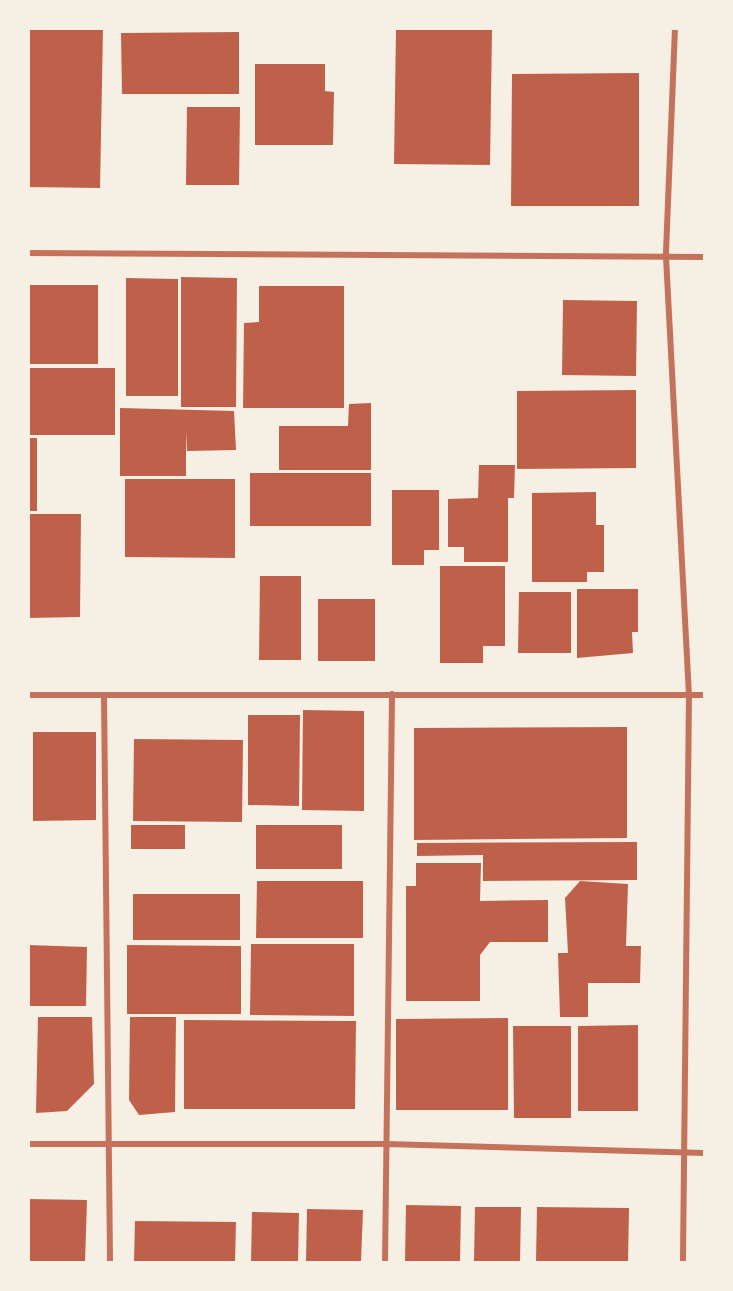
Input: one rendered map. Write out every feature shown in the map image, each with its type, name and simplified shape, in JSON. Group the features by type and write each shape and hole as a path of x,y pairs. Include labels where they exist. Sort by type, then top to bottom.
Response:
{"street":[{"path":"675,28 666,257 689,695 682,1153 683,1263"},
{"path":"28,253 705,258"},
{"path":"385,1263 392,694"},
{"path":"28,695 705,695"},
{"path":"104,695 111,1263"},
{"path":"28,1144 386,1144 705,1153"}],"building":[{"path":"28,28 103,28 100,188 28,187"},
{"path":"396,29 492,29 490,165 394,164"},
{"path":"239,32 239,94 122,94 121,33"},
{"path":"255,64 325,64 325,91 334,92 333,145 255,145"},
{"path":"639,73 639,206 511,206 512,74"},
{"path":"187,107 240,107 239,185 186,185"},
{"path":"181,277 237,278 236,407 181,407"},
{"path":"126,278 178,279 178,396 126,396"},
{"path":"28,285 98,285 98,364 28,364"},
{"path":"259,286 344,286 344,408 243,408 244,323 259,322"},
{"path":"563,300 637,301 636,376 562,375"},
{"path":"28,368 115,368 115,435 28,435"},
{"path":"636,390 636,468 517,469 517,391"},
{"path":"371,403 371,470 279,470 279,426 348,426 349,404"},
{"path":"120,408 234,411 236,450 187,451 186,432 186,476 120,476"},
{"path":"28,438 37,438 37,511 28,511"},
{"path":"479,465 515,465 514,498 508,498 508,562 464,562 464,547 448,547 448,499 478,498"},
{"path":"250,473 371,473 371,526 250,526"},
{"path":"125,479 235,479 235,558 125,557"},
{"path":"392,490 439,490 439,550 424,550 424,565 392,565"},
{"path":"596,492 596,525 604,525 604,572 587,572 587,582 532,582 532,493"},
{"path":"28,514 81,514 80,617 28,618"},
{"path":"440,566 505,566 505,646 483,646 483,663 440,663"},
{"path":"260,576 301,576 301,660 259,660"},
{"path":"577,589 638,589 638,632 632,632 633,653 577,658"},
{"path":"519,592 571,592 571,653 518,653"},
{"path":"318,599 375,599 375,661 318,661"},
{"path":"303,710 364,711 364,811 302,810"},
{"path":"248,715 300,715 299,806 248,805"},
{"path":"627,727 627,838 414,840 414,728"},
{"path":"33,732 96,732 96,820 33,821"},
{"path":"134,739 243,740 242,822 133,821"},
{"path":"131,825 185,825 185,849 131,849"},
{"path":"256,825 342,825 342,869 256,869"},
{"path":"637,842 637,880 483,881 483,855 417,856 417,843"},
{"path":"416,863 481,863 480,901 548,900 548,942 490,942 480,955 480,1001 406,1001 406,886 416,886"},
{"path":"257,881 363,881 363,938 256,938"},
{"path":"580,881 628,884 626,946 641,946 640,983 588,983 588,1017 560,1017 558,953 568,953 565,898"},
{"path":"133,894 240,894 240,940 133,940"},
{"path":"251,944 354,944 354,1016 250,1015"},
{"path":"28,945 87,947 86,1006 28,1006"},
{"path":"127,945 241,946 241,1014 127,1014"},
{"path":"38,1017 92,1017 94,1084 67,1111 36,1113"},
{"path":"130,1017 176,1017 175,1112 139,1115 129,1100"},
{"path":"508,1018 508,1110 396,1110 396,1019"},
{"path":"184,1020 356,1021 355,1109 184,1109"},
{"path":"638,1025 638,1111 578,1111 578,1026"},
{"path":"513,1026 571,1026 571,1118 514,1118"},
{"path":"28,1199 87,1200 85,1262 28,1262"},
{"path":"406,1205 461,1206 460,1262 405,1262"},
{"path":"475,1207 521,1207 520,1262 474,1262"},
{"path":"537,1207 629,1208 628,1262 536,1262"},
{"path":"307,1209 363,1210 361,1262 306,1262"},
{"path":"252,1212 299,1213 298,1262 251,1262"},
{"path":"135,1221 236,1222 235,1262 134,1262"}]}
